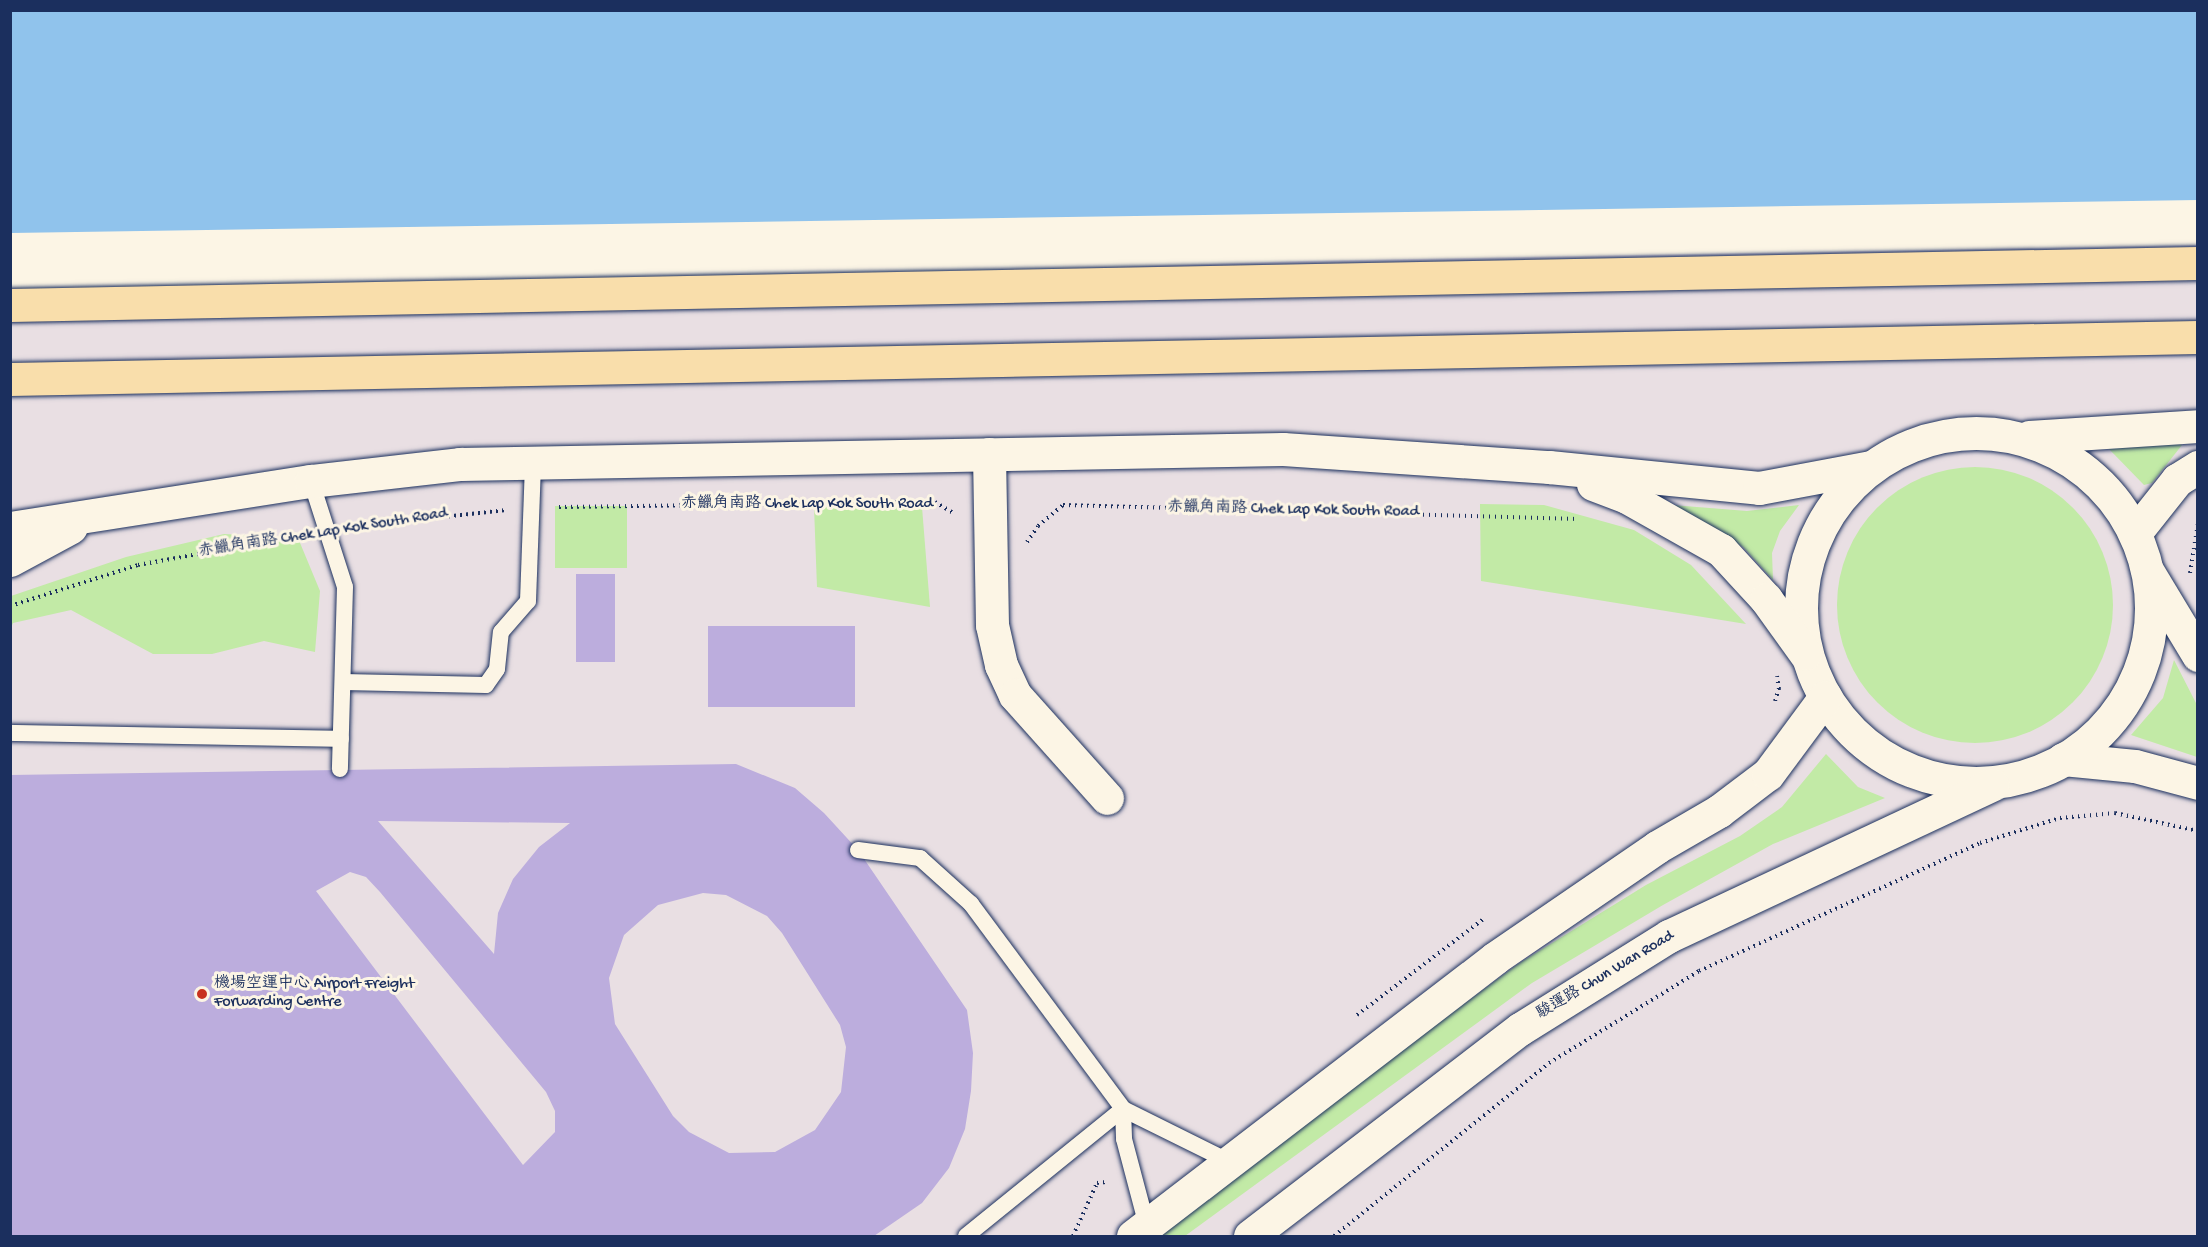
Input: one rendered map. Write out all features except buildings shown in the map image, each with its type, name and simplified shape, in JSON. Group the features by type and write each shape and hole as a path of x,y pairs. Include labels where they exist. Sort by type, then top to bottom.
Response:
{"highway":[{"path":"10,305 2198,263"},
{"path":"10,379 2198,337"}],"street":[{"path":"2018,438 2198,426"},
{"path":"1805,653 1802,581 1815,538 1839,499 1871,467 1905,448 1941,436 1979,433 2018,438 2041,445 2085,470 2119,506 2135,532 2148,572 2198,655"},
{"path":"10,528 89,518 311,481 459,464 1283,449 1549,467 1759,488 1871,467"},
{"path":"990,454 992,625 1000,665 1015,695 1107,798"},
{"path":"1549,467 1627,497 1721,550 1766,600 1805,653 1824,697 1850,730 1881,756 1930,776 1960,782 2002,780 2033,773 2063,759 2098,733 2126,698 2143,658 2151,616 2148,572"},
{"path":"2135,532 2177,480 2198,467"},
{"path":"10,560 89,518"},
{"path":"1140,1231 1495,958 1658,847 1719,811 1768,774 1824,697"},
{"path":"2063,759 2135,766 2198,783"},
{"name":"駿運路 Chun Wan Road","path":"1250,1236 1520,1029 1669,936 2002,780"}],"lane":[{"path":"343,682 486,685 497,669 501,632 528,602 533,463"},
{"path":"311,481 345,587 340,769"},
{"path":"10,733 341,739"},
{"path":"858,850 920,858 971,904 1124,1109 1230,1162"},
{"path":"1124,1109 1124,1139 1140,1231"},
{"path":"966,1236 1124,1109"}],"path":[{"name":"赤鱲角南路 Chek Lap Kok South Road","path":"10,606 138,565 326,530 451,513 531,508 935,502 962,519 971,541 1027,542 1038,526 1063,505 1270,512 1536,515 1592,520"},
{"path":"2190,572 2198,523"},
{"path":"1775,665 1779,689"},
{"path":"1334,1236 1549,1063 1699,971 1980,843 2060,818 2115,813 2198,831"}],"shaded area":[{"path":"2197,242 2197,1236 11,1236 11,299 1303,258"}],"green space":[{"path":"2176,437 2182,445 2152,483 2144,485 2108,448"},
{"path":"1989,467 2028,477 2040,483 2063,498 2082,517 2103,552 2111,578 2113,605 2111,632 2103,658 2090,682 2073,703 2052,720 2028,733 1989,743 1961,743 1922,733 1910,727 1887,712 1868,693 1847,658 1839,632 1837,591 1847,552 1853,540 1868,517 1887,498 1922,477 1948,469"},
{"path":"1480,504 1544,505 1634,530 1691,565 1746,624 1481,581"},
{"path":"1672,505 1747,511 1799,505 1780,531 1772,553 1773,580 1743,547"},
{"path":"555,506 627,506 627,568 555,568"},
{"path":"814,507 922,507 930,607 817,587"},
{"path":"224,534 298,538 320,591 315,652 264,641 212,654 153,654 71,610 13,623 11,628 11,596 126,557"},
{"path":"2174,660 2197,705 2197,757 2131,735 2163,698"},
{"path":"1826,754 1858,787 1885,798 1773,844 1663,905 1532,983 1185,1236 1150,1236 1518,964 1646,885 1740,836 1782,807"}],"water":[{"path":"10,11 2197,11 2197,242 1303,258 11,299"}],"pier":[{"path":"2198,200 2198,245 1303,261 10,302 11,233"}],"place":[{"name":"機場空運中心 Airport Freight Forwarding Centre","path":"202,994"}]}
